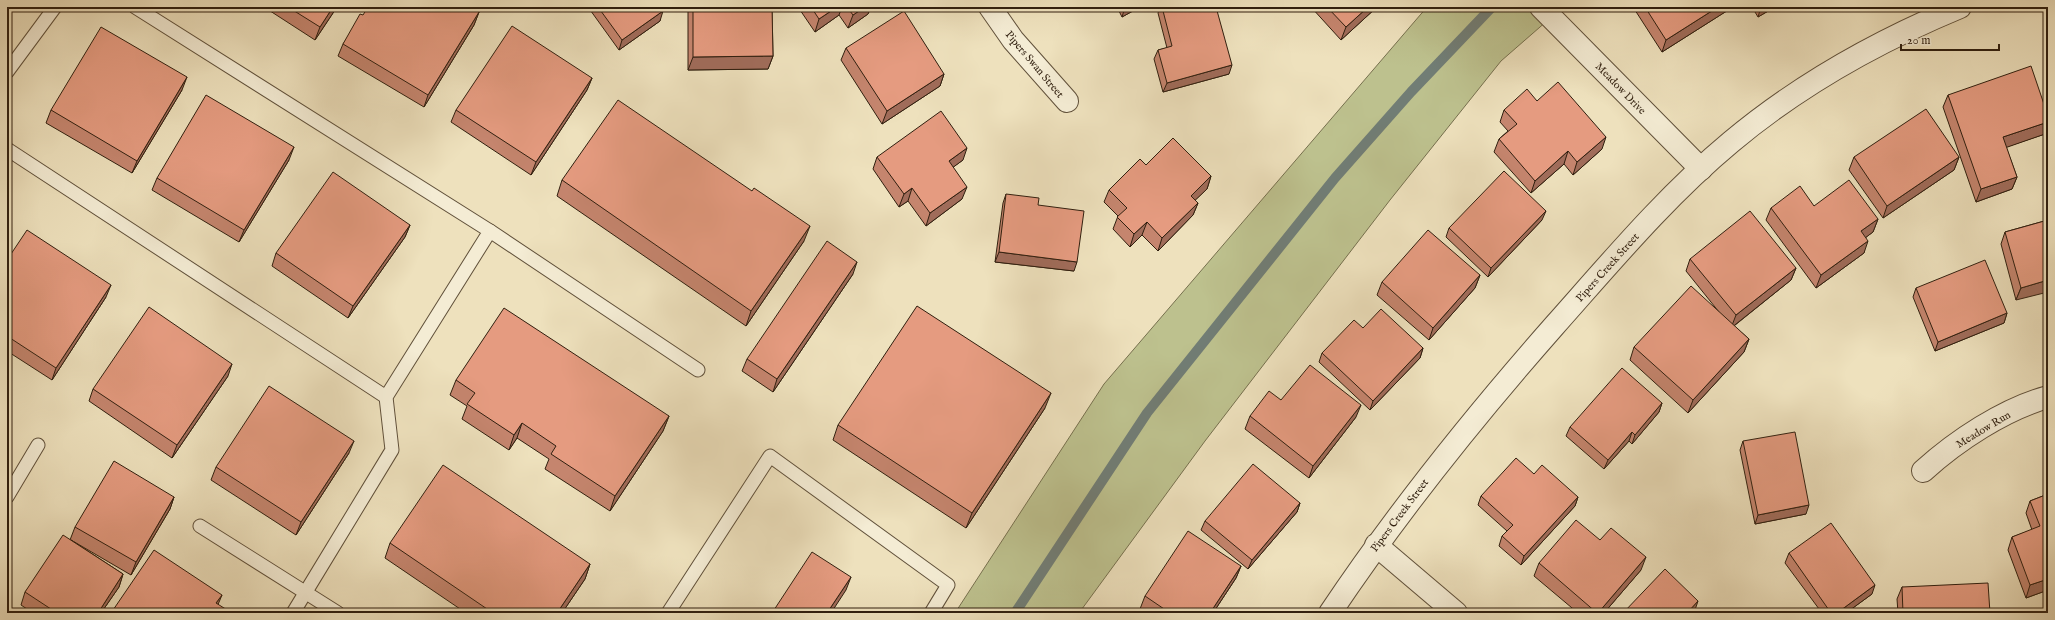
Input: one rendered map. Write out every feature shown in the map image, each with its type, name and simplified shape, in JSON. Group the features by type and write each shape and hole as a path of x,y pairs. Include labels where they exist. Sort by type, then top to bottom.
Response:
{"street":[{"name":"Pipers Swan Street","path":"990,7 1014,40 1067,101"},
{"name":"Meadow Drive","path":"1541,7 1701,170"},
{"name":"Pipers Creek Street","path":"1330,613 1376,544 1458,438 1506,380 1614,259 1701,170 1761,118 1827,74 1895,36 1960,7"},
{"name":"Meadow Run","path":"1923,471 1938,458 1987,425 2016,409 2048,397"},
{"path":"1376,544 1456,613"}],"lane":[{"path":"7,72 55,7"},
{"path":"135,7 490,231 698,370"},
{"path":"7,150 386,397"},
{"path":"293,613 392,450 386,397 490,231"},
{"path":"7,497 38,445"},
{"path":"668,613 770,456 948,585 931,613"},
{"path":"200,526 338,613"}],"green space":[{"path":"1427,7 1563,7 1501,61 1390,200 1205,441 1079,613 955,613 1104,384"}],"building":[{"path":"288,7 333,7 320,27"},
{"path":"368,7 470,7 479,12 428,95 343,44 360,14 363,15"},
{"path":"598,7 660,7 663,11 622,40"},
{"path":"693,7 772,7 773,56 693,57"},
{"path":"811,7 837,7 819,19"},
{"path":"847,7 865,7 853,15"},
{"path":"1162,7 1216,7 1232,65 1167,83 1158,50 1172,46"},
{"path":"1327,7 1368,7 1346,27"},
{"path":"1645,7 1718,7 1666,40"},
{"path":"904,11 944,74 887,111 846,48"},
{"path":"512,26 592,78 536,162 456,110"},
{"path":"101,27 187,77 137,161 51,110"},
{"path":"2031,66 2048,116 2048,122 2003,137 2017,177 1981,189 1948,95"},
{"path":"1558,82 1606,137 1577,162 1568,151 1535,181 1499,139 1517,124 1504,110 1527,89 1537,101"},
{"path":"206,95 294,147 244,230 157,178"},
{"path":"618,100 752,191 754,188 810,226 751,311 562,180"},
{"path":"1926,109 1959,157 1887,206 1854,157"},
{"path":"941,111 967,148 949,161 967,187 930,213 912,188 904,194 877,157"},
{"path":"1173,138 1211,176 1191,196 1198,203 1162,238 1147,222 1134,234 1117,217 1127,208 1109,190 1140,159 1146,165"},
{"path":"1504,171 1546,211 1491,268 1449,228"},
{"path":"333,172 410,225 353,306 276,253"},
{"path":"1849,180 1878,219 1861,231 1868,241 1821,275 1771,208 1800,186 1814,206"},
{"path":"1006,194 1039,198 1038,205 1084,211 1077,262 999,252"},
{"path":"1750,211 1796,268 1736,315 1690,259"},
{"path":"2048,220 2048,280 2021,288 2005,232"},
{"path":"27,230 111,285 56,368 7,336 7,260"},
{"path":"1428,230 1480,275 1433,328 1382,282"},
{"path":"827,241 857,262 777,379 747,359"},
{"path":"1985,260 2007,313 1938,342 1916,288"},
{"path":"1691,286 1749,339 1693,400 1634,347"},
{"path":"917,306 1051,393 972,513 838,425"},
{"path":"149,307 232,364 177,445 93,389"},
{"path":"504,308 669,416 615,496 551,454 556,446 522,423 514,435 467,404 475,393 456,380"},
{"path":"1381,309 1423,348 1373,401 1322,353 1354,320 1363,328"},
{"path":"1310,365 1361,405 1313,466 1250,416 1269,391 1281,400"},
{"path":"1622,368 1662,403 1635,435 1632,432 1608,460 1570,427"},
{"path":"269,386 354,441 301,522 216,467"},
{"path":"1795,432 1809,505 1758,515 1743,441"},
{"path":"1516,458 1534,474 1542,465 1578,497 1524,556 1502,536 1513,525 1481,496"},
{"path":"114,461 174,497 136,562 75,527"},
{"path":"1253,464 1300,503 1252,560 1205,521"},
{"path":"443,465 590,564 557,613 493,613 390,543"},
{"path":"2048,494 2048,579 2030,585 2012,537 2040,526 2030,501"},
{"path":"1576,520 1600,540 1611,528 1646,557 1598,613 1539,563"},
{"path":"1831,523 1875,585 1837,613 1831,613 1789,553"},
{"path":"1188,531 1241,566 1210,613 1170,613 1145,596"},
{"path":"63,535 123,574 98,613 57,613 25,592"},
{"path":"154,550 222,595 216,603 232,613 111,613"},
{"path":"812,552 851,577 827,613 772,613"},
{"path":"1665,569 1698,601 1687,613 1623,613"},
{"path":"1988,583 1990,613 1903,613 1902,587"}],"waterway":[{"path":"1015,613 1147,413 1335,178 1411,92 1491,8"}]}
